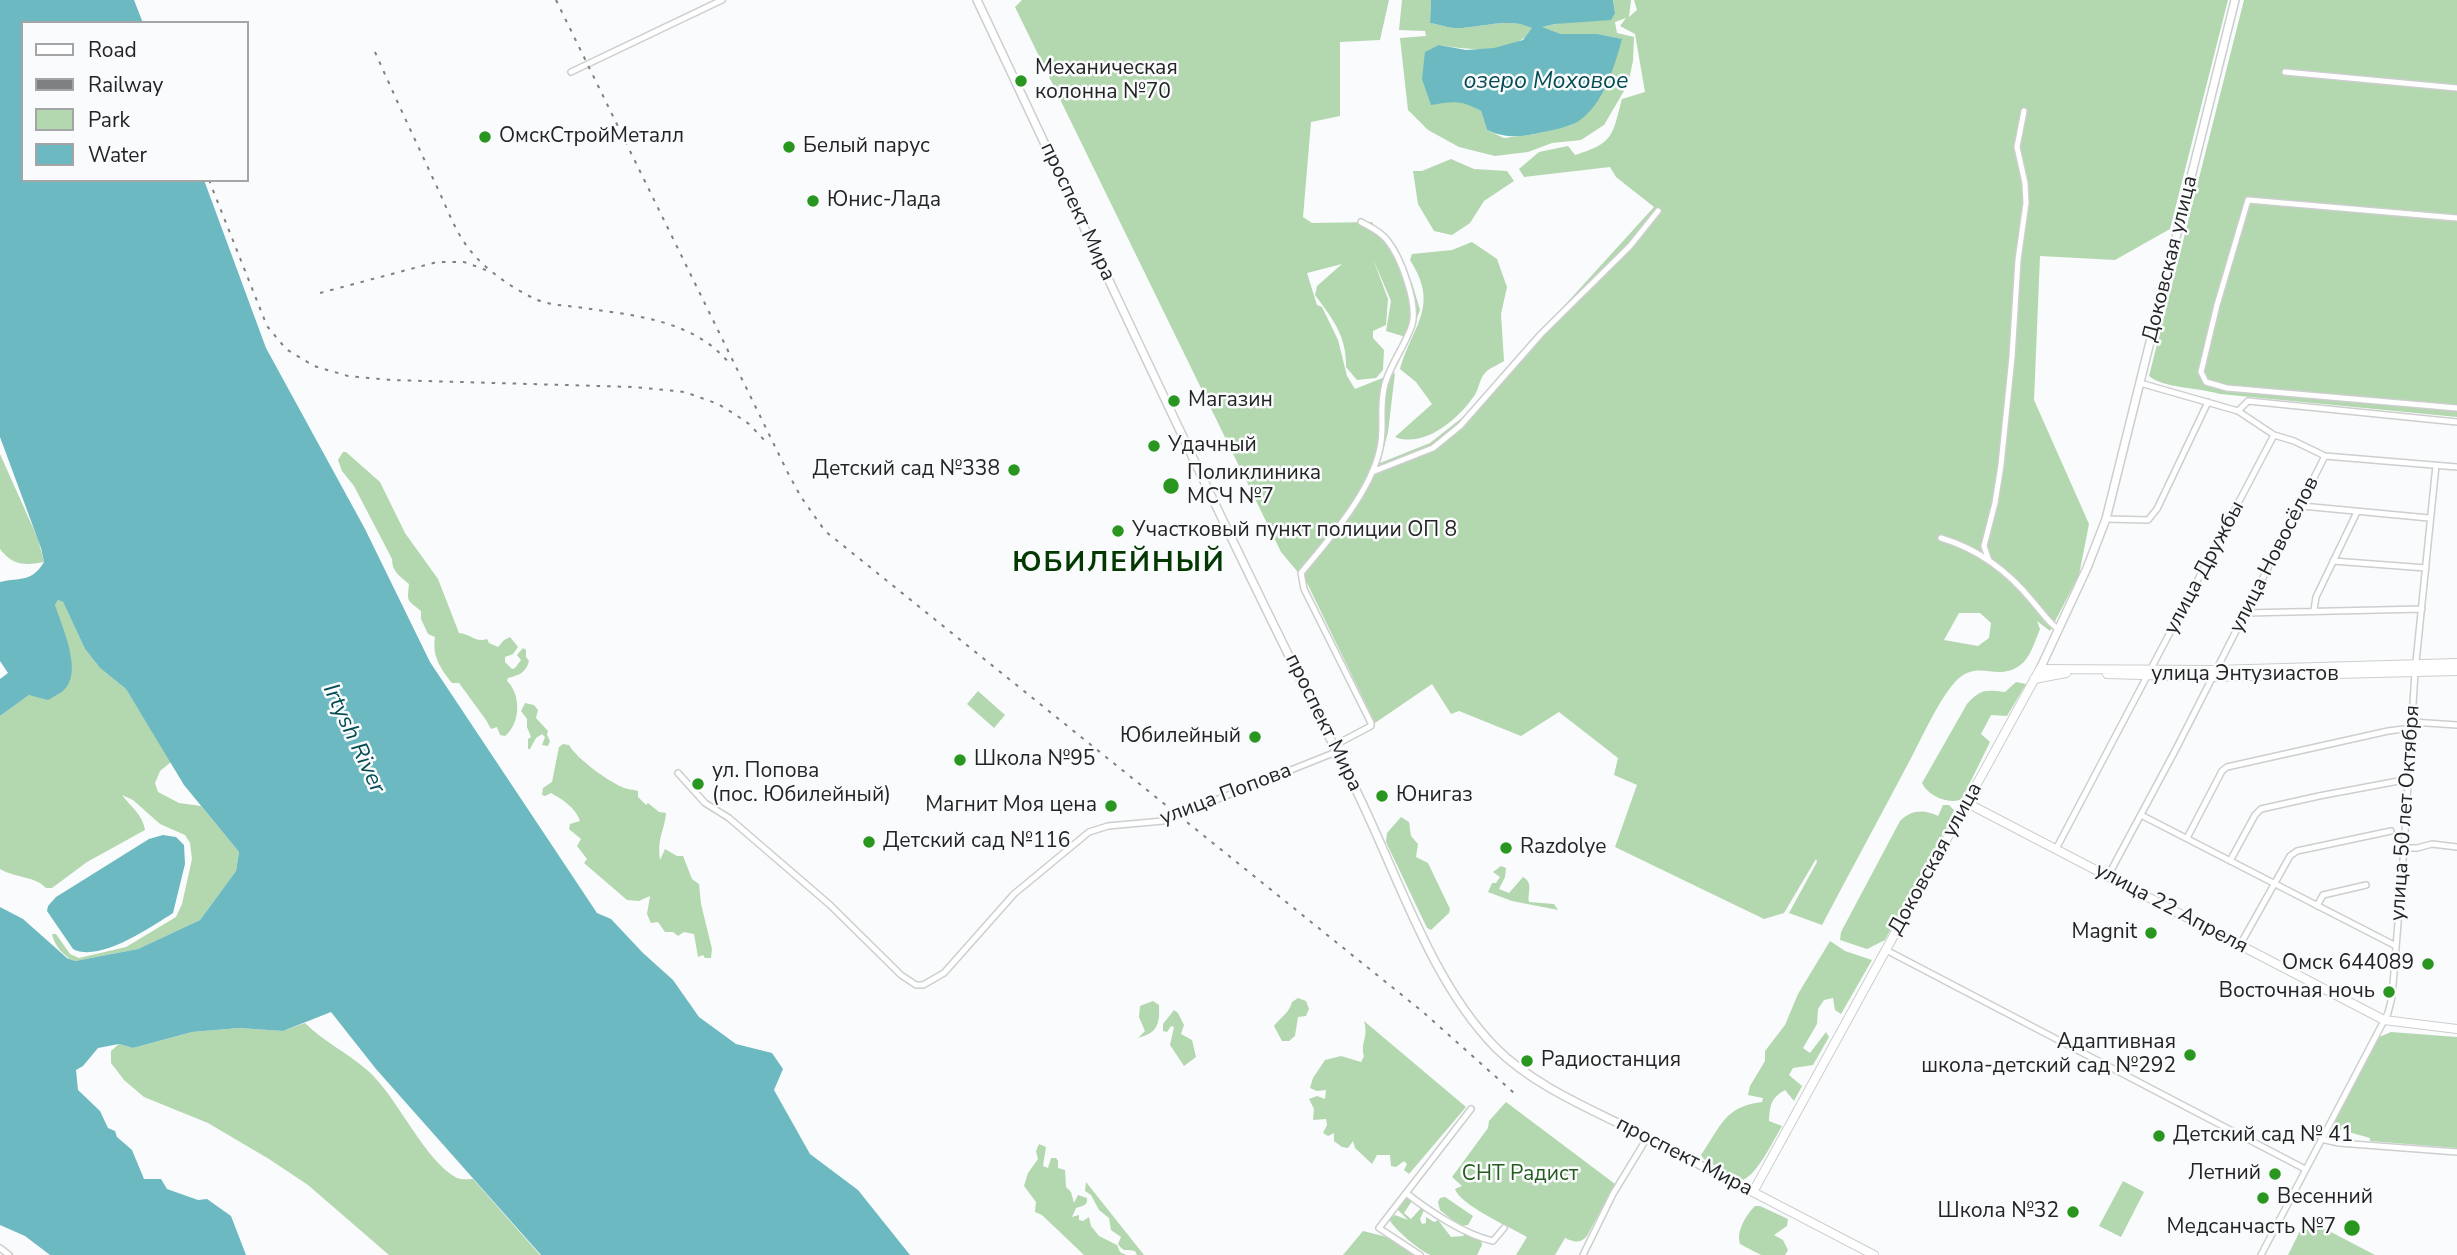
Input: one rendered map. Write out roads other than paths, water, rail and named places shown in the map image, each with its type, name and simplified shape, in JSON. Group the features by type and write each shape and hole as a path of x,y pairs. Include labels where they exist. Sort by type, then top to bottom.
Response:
{"main road":[{"name":"улица Энтузиастов","path":"2034,679 2059,673 2213,674 2416,668 2457,663"},
{"name":"улица Энтузиастов","path":"2416,668 2457,671"},
{"name":"улица Энтузиастов","path":"2040,669 2150,673"},
{"name":"Доковская улица","path":"1753,1192 2040,669"},
{"name":"улица 22 Апреля","path":"1967,803 2384,1020 2457,1029"},
{"name":"проспект Мира","path":"1753,1192 1874,1255"}],"street":[{"path":"571,72 722,0"},
{"name":"проспект Мира","path":"977,0 1421,932 1469,1017 1499,1051 1561,1094 1753,1192"},
{"name":"Доковская улица","path":"2040,669 2087,568 2106,519 2235,0"},
{"path":"2285,72 2457,88"},
{"path":"1989,561 1984,546 2001,465 2018,260 2026,203 2025,183 2017,147 2024,111"},
{"path":"2457,218 2248,200 2217,305 2201,372 2206,382 2227,388 2457,408"},
{"path":"1372,472 1433,448 1460,426 1541,334 1630,246 1658,211"},
{"path":"1361,222 1377,231 1393,248 1410,292 1414,313 1412,326 1385,383 1381,404 1382,440 1372,472"},
{"path":"2140,383 2238,411 2274,435 2325,456 2457,467"},
{"path":"2238,411 2248,401 2457,422"},
{"path":"2106,519 2148,520 2157,509 2207,402"},
{"name":"улица Дружбы","path":"2056,849 2274,435"},
{"name":"улица Новосёлов","path":"2108,876 2302,506 2325,456"},
{"name":"улица 50 лет Октября","path":"2261,1255 2384,1020 2392,997 2416,668 2435,465"},
{"name":"улица Попова","path":"678,773 705,803 729,818 820,896 901,975 916,985 923,985 944,972 1014,894 1089,832 1108,826 1163,821 1335,749 1371,726 1304,589 1301,573 1357,498 1372,472"},
{"path":"2302,506 2429,518"},
{"path":"2314,610 2316,597 2357,512"},
{"path":"1941,538 1962,545 2014,580 2047,621 2059,630"},
{"path":"2333,561 2426,568"},
{"path":"2246,613 2422,609"},
{"path":"2187,838 2222,771 2227,767 2412,725 2457,725"},
{"path":"2230,861 2255,815 2261,810 2409,779"},
{"path":"2141,815 2396,946"},
{"path":"2241,946 2290,856 2297,851 2391,831"},
{"path":"2404,848 2432,844 2457,847"},
{"path":"2317,906 2323,895 2366,885"},
{"path":"1886,950 2305,1169"},
{"path":"1419,1255 1378,1228 1471,1109"},
{"path":"1583,1255 1623,1177 1647,1138"},
{"path":"2322,1139 2339,1143 2457,1152"},
{"path":"1406,1193 1456,1227 1483,1239 1493,1241 1504,1228"},
{"path":"0,1248 9,1255"}],"water":[{"name":"Irtysh River","path":"0,0 134,0 142,21 21,21 21,182 205,182 266,348 365,529 430,662 597,913 611,919 673,980 699,1017 736,1044 772,1053 783,1069 774,1090 810,1154 858,1190 910,1255 541,1255 376,1069 331,1012 283,1031 239,1028 192,1032 133,1048 119,1044 98,1048 83,1066 76,1070 78,1090 100,1111 108,1128 115,1131 117,1137 132,1150 144,1179 161,1179 167,1189 198,1200 207,1199 231,1216 246,1255 50,1255 25,1236 0,1225 0,907 23,919 67,958 75,961 138,949 200,920 236,871 239,852 184,785 126,689 100,668 85,649 63,602 58,600 55,605 70,650 72,673 69,683 63,691 48,700 29,695 0,716 0,679 8,673 0,661 0,582 30,576 44,562 0,437"},
{"name":"озеро Моховое","path":"1431,0 1613,0 1615,13 1611,20 1542,27 1561,34 1598,34 1622,39 1605,88 1590,111 1581,119 1568,126 1536,134 1501,135 1487,130 1481,111 1463,103 1431,105 1422,79 1425,52 1439,45 1466,50 1494,48 1523,40 1532,28 1513,23 1453,28 1430,23"},
{"path":"163,835 176,837 184,845 185,864 173,913 125,942 96,951 73,949 47,911 48,906 56,897 149,839"}],"railway":[{"path":"556,0 788,473 825,531 1423,1012 1514,1093"},
{"path":"375,52 455,227 469,249 490,270 514,288 544,302 642,317 681,329 715,349 729,363"},
{"path":"210,182 267,326 286,349 314,366 348,376 391,380 634,387 685,392 718,404 736,415 768,444"},
{"path":"320,293 437,262 464,262 486,270"}],"place":[{"name":"Механическая колонна №70","path":"1021,81"},
{"name":"ОмскСтройМеталл","path":"485,137"},
{"name":"Белый парус","path":"789,147"},
{"name":"Юнис-Лада","path":"813,201"},
{"name":"Магазин","path":"1174,401"},
{"name":"Удачный","path":"1154,446"},
{"name":"Детский сад №338","path":"1014,470"},
{"name":"Поликлиника МСЧ №7","path":"1171,486"},
{"name":"Участковый пункт полиции ОП 8","path":"1118,531"},
{"name":"Юбилейный","path":"1255,737"},
{"name":"Школа №95","path":"960,760"},
{"name":"ул. Попова (пос. Юбилейный)","path":"698,784"},
{"name":"Юнигаз","path":"1382,796"},
{"name":"Магнит Моя цена","path":"1111,806"},
{"name":"Детский сад №116","path":"869,842"},
{"name":"Razdolye","path":"1506,848"},
{"name":"Magnit","path":"2151,933"},
{"name":"Омск 644089","path":"2428,964"},
{"name":"Восточная ночь","path":"2389,992"},
{"name":"Адаптивная школа-детский сад №292","path":"2190,1055"},
{"name":"Радиостанция","path":"1527,1061"},
{"name":"Детский сад № 41","path":"2159,1136"},
{"name":"Летний","path":"2275,1174"},
{"name":"Весенний","path":"2263,1198"},
{"name":"Школа №32","path":"2073,1212"},
{"name":"Медсанчасть №7","path":"2352,1228"}],"district":[{"name":"ЮБИЛЕЙНЫЙ","path":"1119,564"}],"park label":[{"name":"СНТ Радист","path":"1520,1175"}]}
